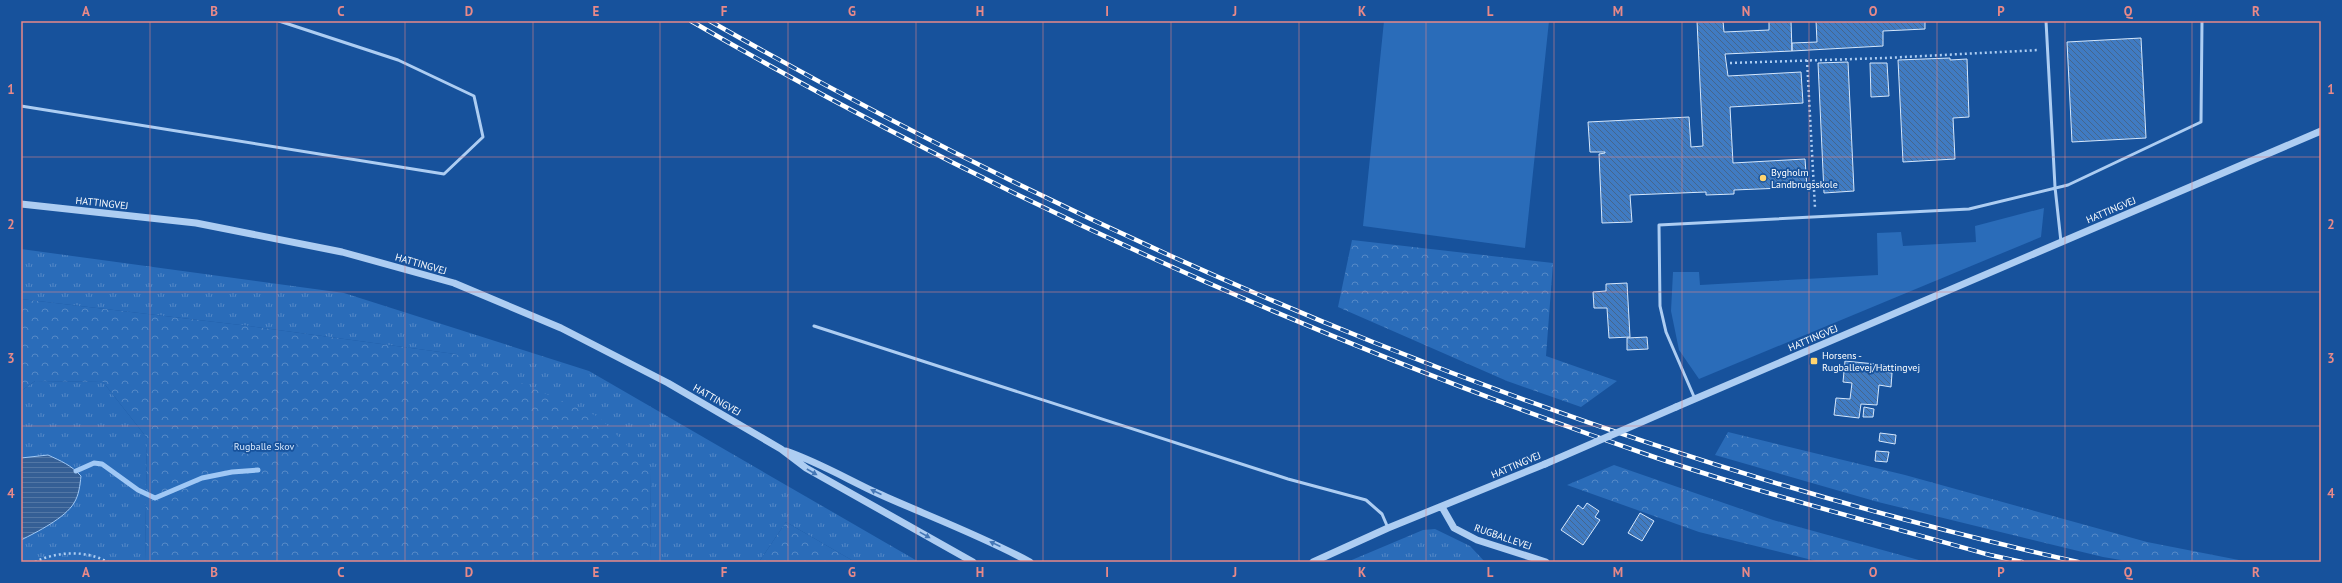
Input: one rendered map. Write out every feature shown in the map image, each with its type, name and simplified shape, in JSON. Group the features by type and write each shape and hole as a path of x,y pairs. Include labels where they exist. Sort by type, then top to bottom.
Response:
{"street":[{"name":"HATTINGVEJ","path":"1313,562 1388,528 1545,464 2321,131"},
{"name":"HATTINGVEJ","path":"21,204 196,223 342,252 454,283 561,328 668,383 781,448 811,460 872,490 993,543 1030,562"},
{"name":"HATTINGVEJ","path":"781,448 806,468 973,562"},
{"name":"RUGBALLEVEJ","path":"1442,507 1454,528 1477,540 1546,562"}],"lane":[{"path":"21,106 444,174 483,137 474,96 398,60 279,21"},
{"path":"2046,21 2054,187 2061,242"},
{"path":"1695,399 1666,332 1661,312 1659,225 1969,209 2068,184 2201,122 2202,21"},
{"path":"814,326 1288,479 1366,500 1382,514 1388,528"}],"path":[{"path":"1730,63 2048,49"},
{"path":"1807,60 1815,216"},
{"path":"35,562 48,556 64,553 84,554 108,562"}],"green space":[{"path":"1384,21 1549,21 1525,248 1363,226"},
{"path":"2044,208 2041,237 1699,379 1679,350 1671,311 1673,272 1699,272 1700,285 1878,275 1877,233 1901,232 1903,246 1976,242 1975,226"},
{"path":"1352,240 1553,263 1546,356 1617,381 1581,407 1507,381 1338,307"},
{"path":"21,249 344,293 589,371 919,562 855,562 786,522 759,562 650,562 651,470 455,354 249,326 21,299"},
{"name":"Rugballe Skov","path":"21,299 249,326 455,354 599,417 651,470 650,562 145,562 147,438 103,382 35,381 21,391"},
{"path":"35,381 103,382 147,438 145,562 21,562 21,391"},
{"path":"1728,432 1905,475 2147,542 2249,562 2133,562 2103,557 1878,502 1715,455"},
{"path":"1614,465 1773,520 1926,562 1820,562 1699,532 1567,485"},
{"path":"786,522 855,562 759,562"},
{"path":"1435,529 1470,546 1485,562 1347,562 1423,530"}],"shaded area":[{"path":"48,455 70,466 81,476 76,500 70,509 64,514 50,524 21,540 21,458"}],"building":[{"path":"1697,21 1723,21 1724,32 1769,30 1769,21 1791,21 1792,51 1725,54 1728,76 1801,72 1803,103 1730,107 1733,163 1805,159 1807,187 1734,190 1734,194 1706,195 1706,192 1630,195 1632,222 1602,223 1599,154 1605,152 1590,152 1588,122 1689,117 1691,147 1703,146"},
{"path":"1816,21 1925,21 1925,29 1883,31 1883,46 1792,51 1792,43 1817,42"},
{"path":"2141,38 2146,138 2072,142 2067,42"},
{"path":"1950,58 1950,60 1967,59 1969,117 1953,118 1955,159 1903,162 1898,60"},
{"path":"1848,62 1854,191 1824,193 1818,63"},
{"path":"1870,63 1887,63 1889,96 1871,97"},
{"path":"1627,283 1630,337 1609,338 1607,308 1594,308 1593,292 1606,291 1606,284"},
{"path":"1647,337 1648,349 1627,350 1627,338"},
{"path":"1845,361 1885,365 1885,372 1892,373 1891,387 1879,385 1877,405 1861,404 1859,418 1834,415 1836,398 1850,399 1852,383 1843,382"},
{"path":"1864,407 1874,409 1873,417 1863,417"},
{"path":"1880,433 1896,435 1895,444 1879,441"},
{"path":"1876,451 1889,452 1887,462 1875,461"},
{"path":"1587,503 1599,511 1595,517 1600,520 1583,545 1561,530 1578,505 1583,509"},
{"path":"1640,513 1654,521 1642,541 1628,533"}],"waterway":[{"path":"76,471 94,463 102,464 138,490 155,498 202,478 232,472 258,470"}],"railway":[{"path":"691,21 807,86 924,148 1043,207 1164,263 1285,316 1408,366 1532,414 1698,472 1781,497 1990,555 2022,562"},
{"path":"710,21 872,110 1036,193 1204,271 1374,342 1547,408 1722,466 1899,518 2078,562"}],"place":[{"name":"Bygholm Landbrugsskole","path":"1763,178"},
{"name":"Horsens - Rugballevej/Hattingvej","path":"1814,361"}]}
